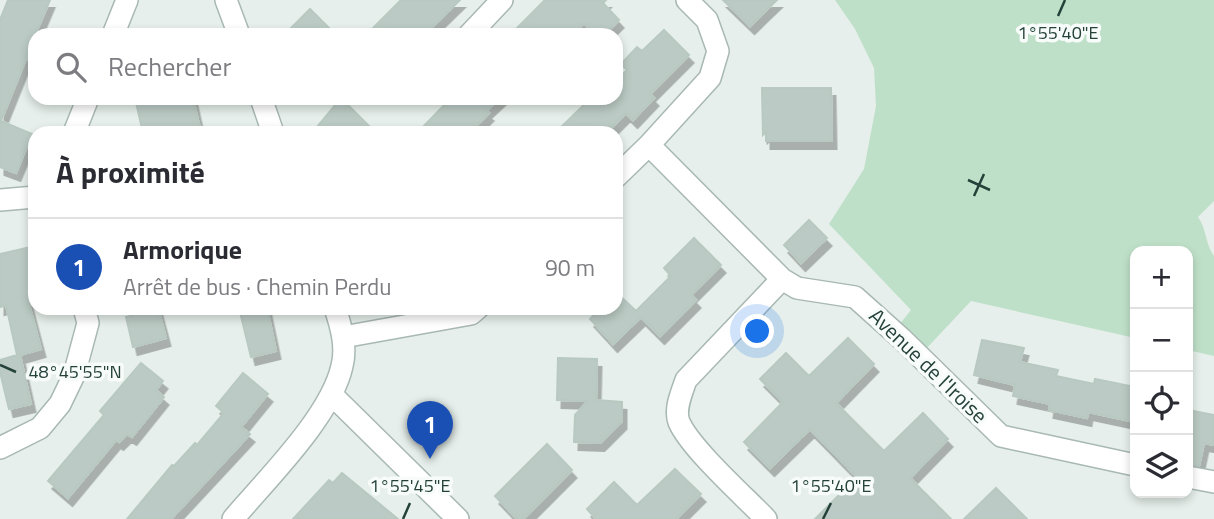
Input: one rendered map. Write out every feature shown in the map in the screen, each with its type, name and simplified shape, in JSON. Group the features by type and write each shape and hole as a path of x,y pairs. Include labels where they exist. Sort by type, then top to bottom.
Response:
{"street":[{"path":"116,28 127,0"},
{"path":"226,0 236,28"},
{"path":"476,28 502,0"},
{"path":"623,170 710,79 718,51 707,20 687,0"},
{"path":"77,126 85,105"},
{"path":"264,105 271,126"},
{"name":"Avenue de l'Iroise","path":"649,145 782,279 797,288 855,297 1001,436 1130,464"},
{"path":"0,200 28,198"},
{"path":"766,519 694,444 678,421 679,399 686,380 782,279"},
{"path":"0,448 40,428 60,404 74,375 88,323 86,315"},
{"path":"233,519 306,433 333,396 343,365 343,337 337,315"},
{"path":"343,337 465,315"},
{"path":"333,396 458,519"},
{"path":"1193,478 1214,482"}],"green space":[{"path":"835,0 1214,0 1214,201 1198,217 1214,256 1214,356 1193,351 1193,246 1130,246 1130,337 971,301 924,351 899,325 911,310 829,224 864,169 876,106 874,68 855,29"}],"building":[{"path":"8,0 50,0 38,28 28,28 28,60 26,59 1,121 28,132 28,144 16,173 0,167 0,20"},
{"path":"401,0 460,0 431,28 373,28"},
{"path":"545,0 606,0 603,3 619,20 611,28 589,28 584,23 579,28 517,28"},
{"path":"723,0 777,0 750,26"},
{"path":"310,9 329,28 291,28"},
{"path":"664,30 689,55 650,94 654,98 633,120 626,113 613,126 562,126 584,105 623,105 623,74 627,70 623,62 637,47 642,51"},
{"path":"762,88 831,88 832,141 766,141 766,132 763,135"},
{"path":"137,105 195,105 199,126 141,126"},
{"path":"335,105 348,105 369,126 318,126"},
{"path":"444,105 492,105 486,111 489,113 476,126 424,126"},
{"path":"809,220 827,238 801,263 784,245"},
{"path":"694,238 721,265 691,295 696,300 660,336 641,317 613,344 590,319 594,315 623,315 623,299 636,311 671,276 664,268"},
{"path":"28,248 28,315 32,315 41,349 20,355 31,404 9,409 0,372 0,360 17,355 6,305 0,307 0,254"},
{"path":"160,315 166,338 133,347 126,317"},
{"path":"241,315 268,315 276,351 251,357"},
{"path":"848,338 874,364 836,403 884,451 923,413 948,439 910,478 951,519 815,519 857,477 810,429 770,468 744,442 783,402 760,379 786,353 809,376"},
{"path":"982,340 1024,348 1020,362 1058,370 1056,376 1094,384 1095,379 1130,386 1130,421 1088,412 1087,418 1049,410 1050,404 1013,396 1015,385 974,375"},
{"path":"558,358 597,359 596,400 622,402 622,421 600,443 574,442 575,415 588,401 557,400"},
{"path":"141,363 163,381 156,390 164,397 132,437 127,434 119,442 116,440 68,498 48,481 104,415 100,411"},
{"path":"243,373 268,394 241,427 250,434 171,519 127,519 172,465 174,466 195,443 197,445 224,413 216,406"},
{"path":"1193,411 1214,415 1214,445 1204,443 1199,466 1193,465"},
{"path":"547,444 572,470 523,519 517,519 495,496"},
{"path":"675,469 701,494 676,519 596,519 587,509 614,482 637,505"},
{"path":"342,473 398,519 293,519 329,480 333,483"},
{"path":"996,488 1027,519 964,519"}],"place":[{"name":"Armorique","path":"430,459"}]}
